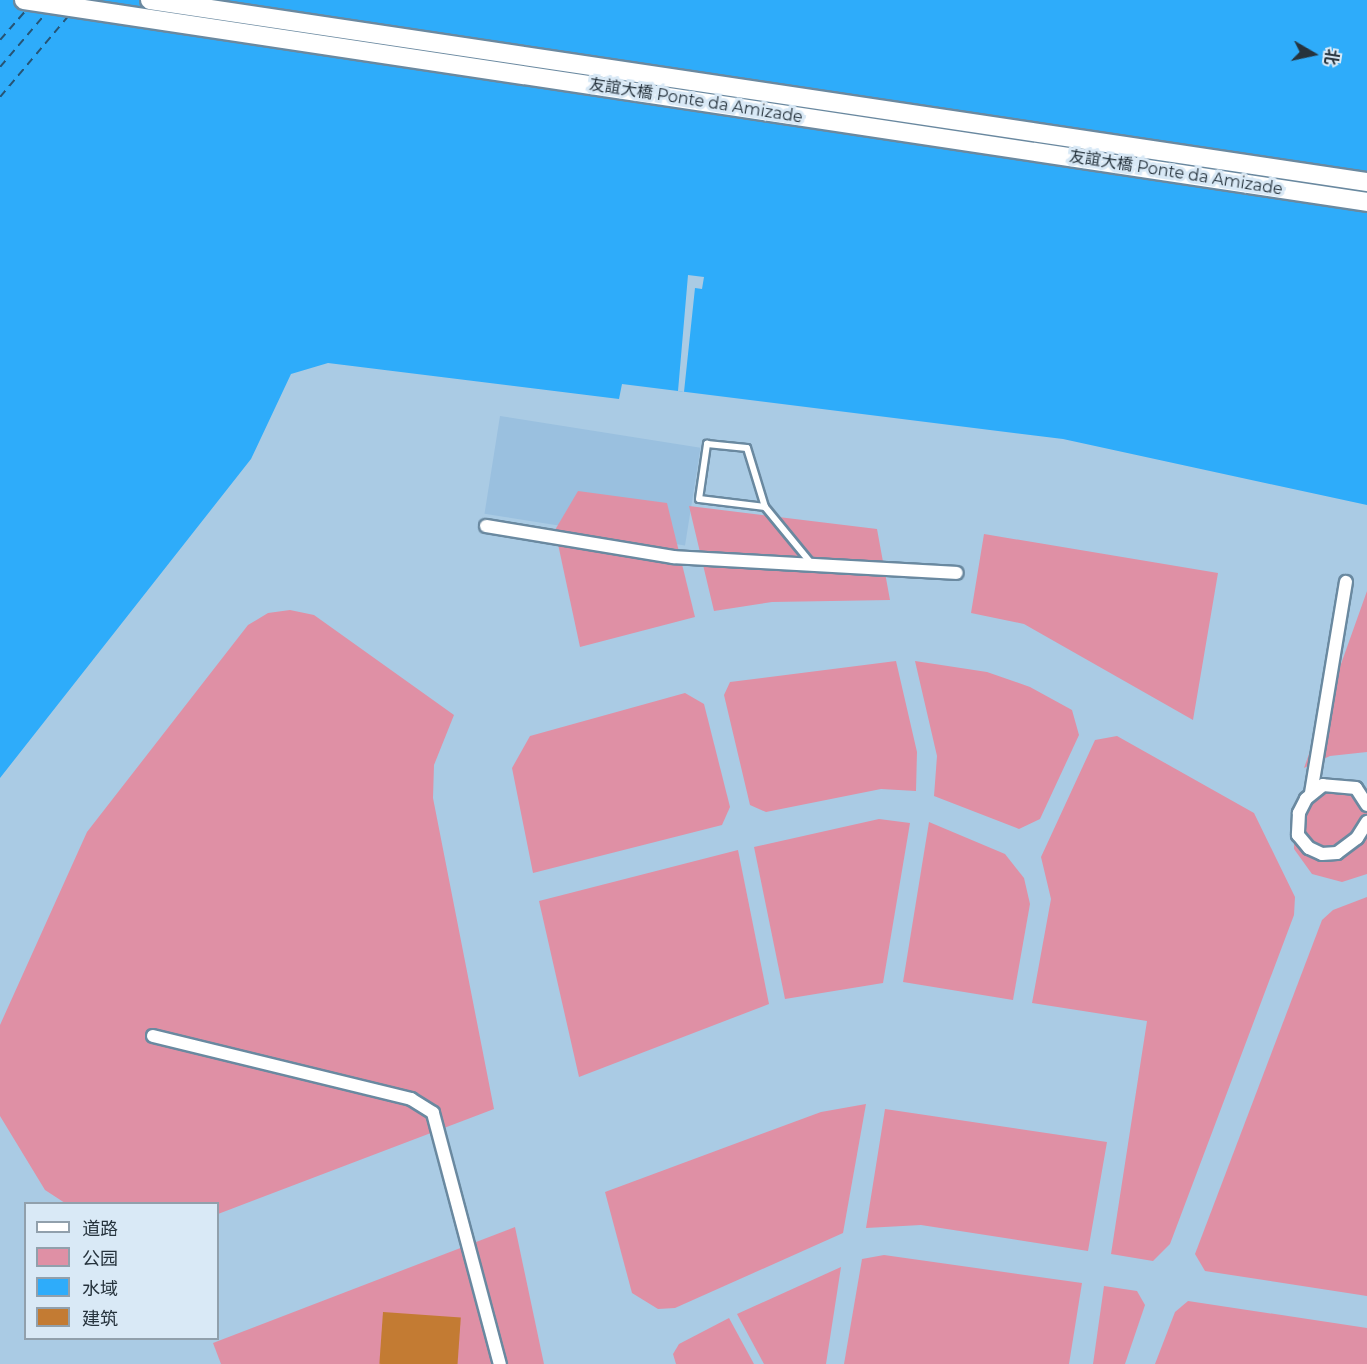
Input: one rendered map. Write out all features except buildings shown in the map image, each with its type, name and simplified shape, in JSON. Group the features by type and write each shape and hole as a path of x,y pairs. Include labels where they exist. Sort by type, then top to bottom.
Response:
{"main road":[{"name":"友誼大橋 Ponte da Amizade","path":"24,0 1367,202"},
{"name":"友誼大橋 Ponte da Amizade","path":"150,0 1367,182"}],"street":[{"path":"486,526 673,557 814,568 957,573"},
{"path":"1346,582 1311,793 1299,813 1298,835 1309,848 1322,854 1337,853 1357,838 1367,822"},
{"path":"1311,793 1323,785 1341,784 1356,788 1367,805"},
{"path":"153,1036 411,1099 433,1113 500,1364"}],"lane":[{"path":"765,507 699,499 707,444 747,448 765,507 814,568"}],"shaded area":[{"path":"500,416 701,448 685,546 485,514"}],"green space":[{"path":"578,491 667,503 695,617 580,647 555,530"},
{"path":"689,506 877,529 890,600 772,602 714,611"},
{"path":"984,534 1218,573 1193,720 1024,624 971,613"},
{"path":"1367,591 1367,752 1330,756 1304,768"},
{"path":"290,610 314,615 454,715 434,765 433,798 494,1109 219,1214 219,1202 63,1202 45,1190 0,1116 0,1025 87,832 248,625 268,613"},
{"path":"896,661 917,752 916,791 881,789 766,812 750,805 724,695 730,682"},
{"path":"915,661 987,672 1030,687 1072,710 1079,735 1040,819 1019,829 934,796 937,756"},
{"path":"685,693 704,704 730,807 722,825 533,873 512,768 530,736"},
{"path":"1117,736 1254,813 1295,897 1294,915 1170,1244 1153,1261 1111,1254 1147,1021 1032,1003 1051,899 1041,857 1095,740"},
{"path":"1363,789 1367,793 1367,874 1342,882 1312,874 1294,849 1294,816 1315,791"},
{"path":"879,819 910,823 883,983 785,999 754,847"},
{"path":"929,822 1005,854 1024,878 1030,904 1013,1000 903,982"},
{"path":"738,850 769,1004 579,1077 539,901"},
{"path":"1367,897 1367,1296 1205,1271 1195,1254 1322,920 1333,910"},
{"path":"866,1104 843,1233 675,1308 658,1309 632,1293 605,1192 821,1112"},
{"path":"885,1109 1107,1142 1088,1251 921,1225 866,1228"},
{"path":"515,1227 544,1364 221,1364 213,1343"},
{"path":"884,1255 1082,1283 1069,1364 844,1364 862,1259"},
{"path":"841,1267 826,1364 764,1364 737,1314"},
{"path":"1104,1286 1137,1291 1145,1305 1125,1364 1093,1364"},
{"path":"1188,1301 1367,1328 1367,1364 1155,1364 1175,1312"},
{"path":"729,1318 754,1364 676,1364 673,1354 679,1344"}],"water":[{"path":"0,0 1367,0 1367,505 1063,439 622,384 619,399 328,363 291,374 251,459 0,778"}],"pier":[{"path":"688,275 704,277 702,289 695,288 684,392 678,391"}],"ferry route":[{"path":"0,40 27,9"},
{"path":"0,67 46,13"},
{"path":"0,97 69,15"}]}
